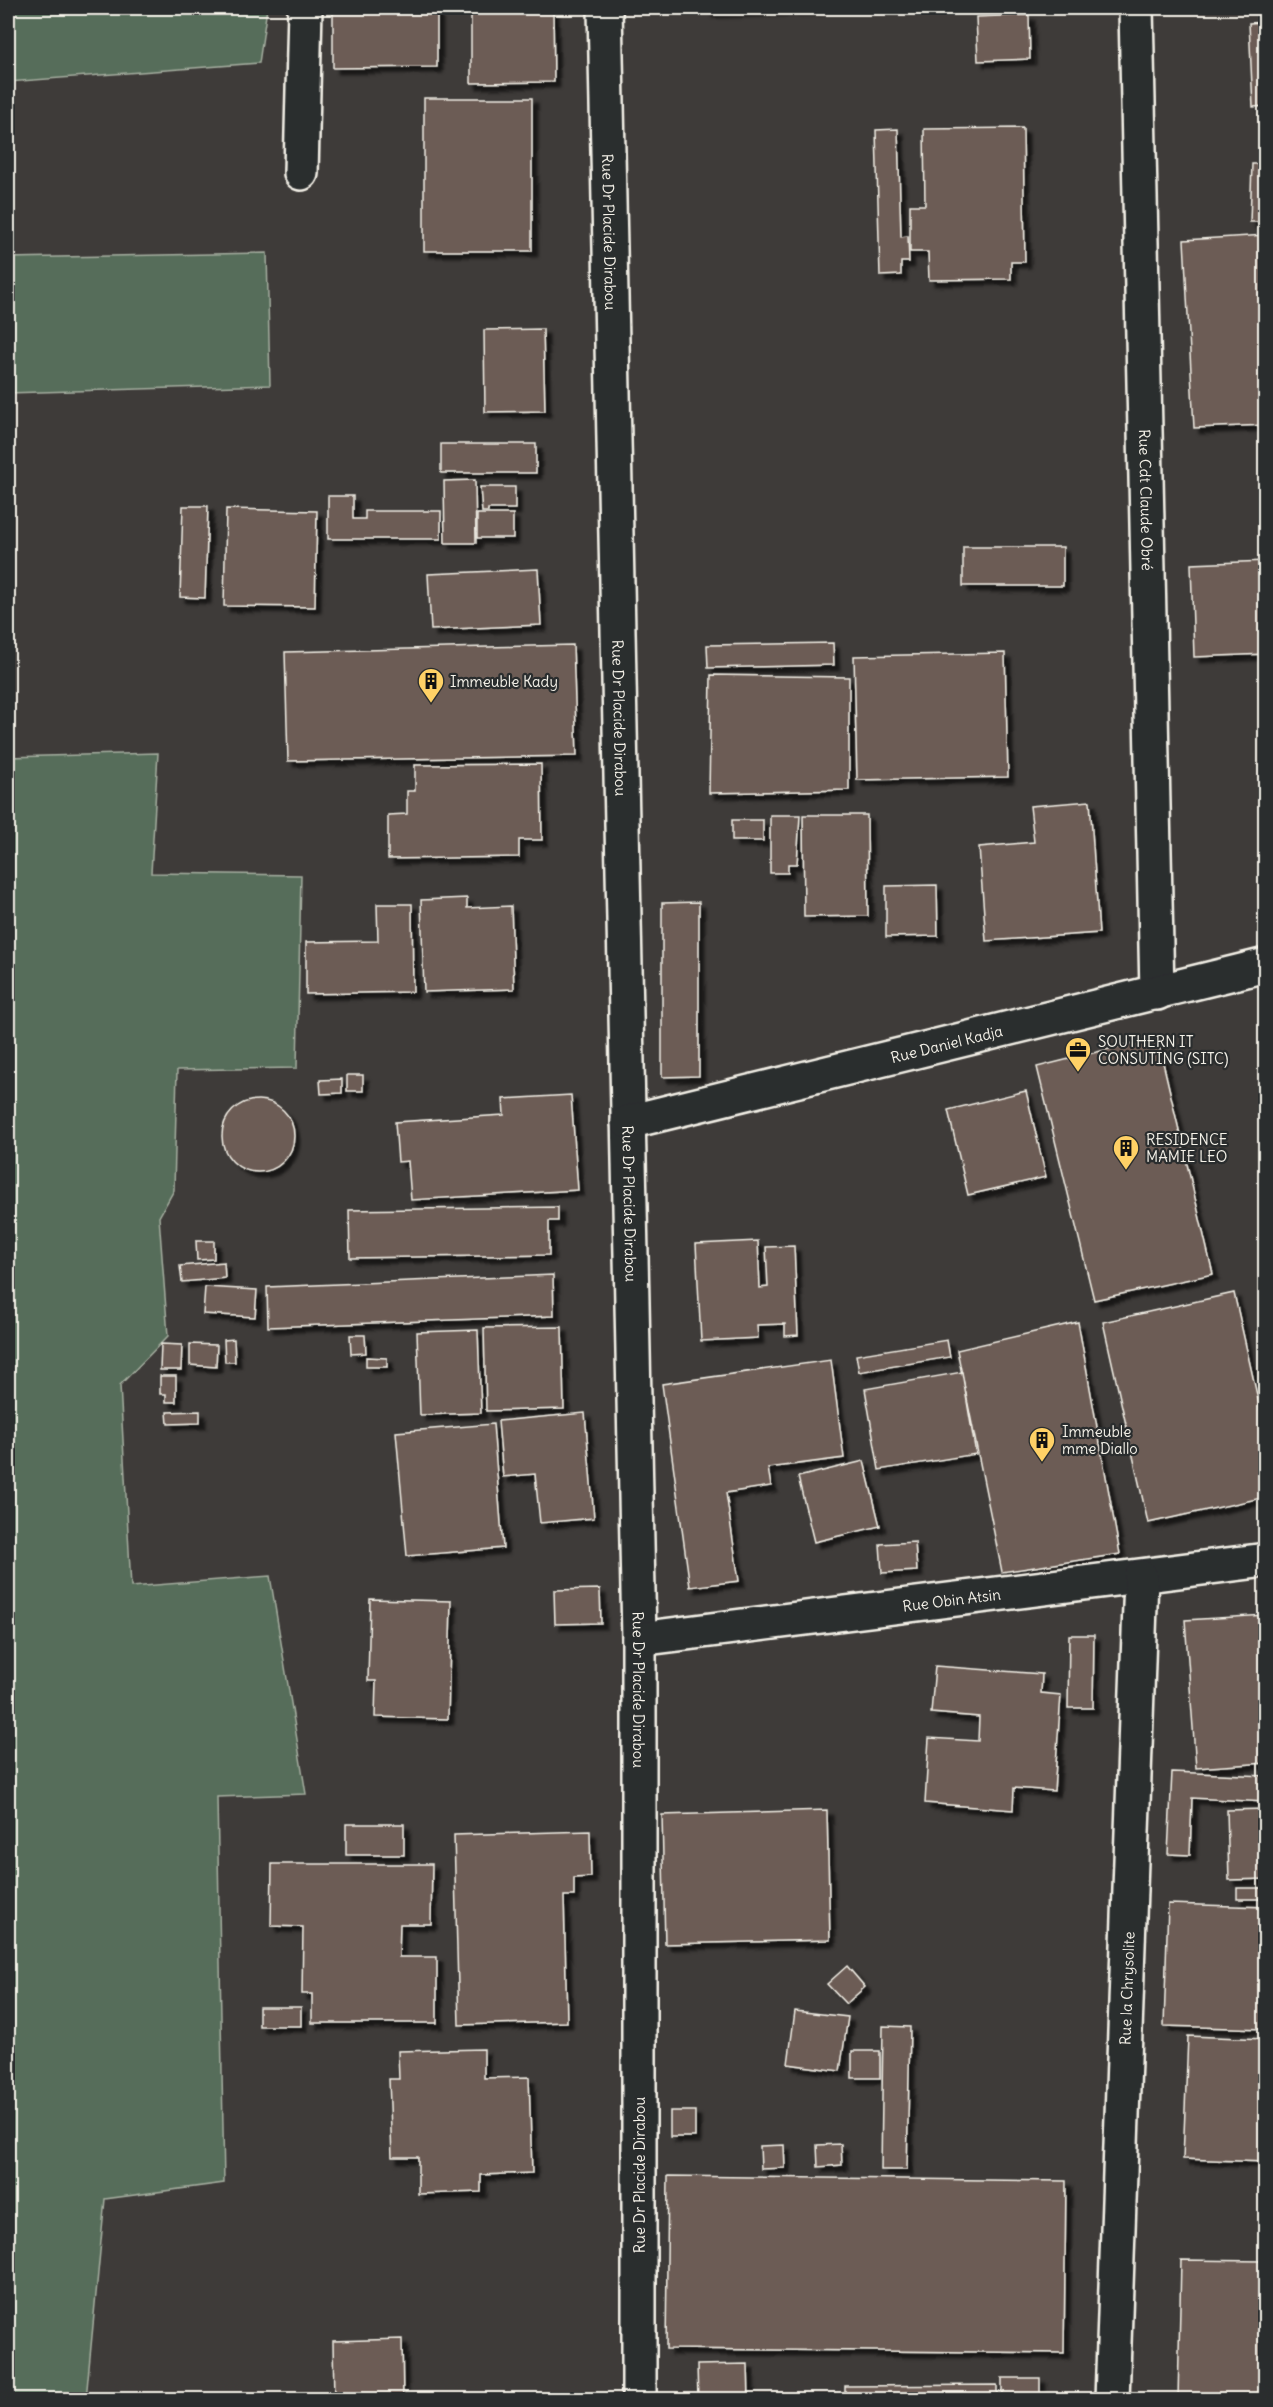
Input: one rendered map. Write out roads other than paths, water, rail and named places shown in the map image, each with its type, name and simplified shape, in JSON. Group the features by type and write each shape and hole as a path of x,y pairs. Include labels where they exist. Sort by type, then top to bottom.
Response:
{"street":[{"path":"301,173 305,8"},
{"name":"Rue Dr Placide Dirabou","path":"605,8 639,1639 639,2400"},
{"name":"Rue Cdt Claude Obré","path":"1136,8 1157,993"},
{"name":"Rue Daniel Kadja","path":"628,1122 1266,965"},
{"name":"Rue Obin Atsin","path":"639,1639 1266,1560"},
{"name":"Rue la Chrysolite","path":"1112,2400 1141,1577"}],"place":[{"name":"Immeuble Kady","path":"431,704"},
{"name":"SOUTHERN IT CONSUTING (SITC)","path":"1078,1073"},
{"name":"RESIDENCE MAMIE LEO","path":"1126,1171"},
{"name":"Immeuble mme Diallo","path":"1042,1463"}]}
